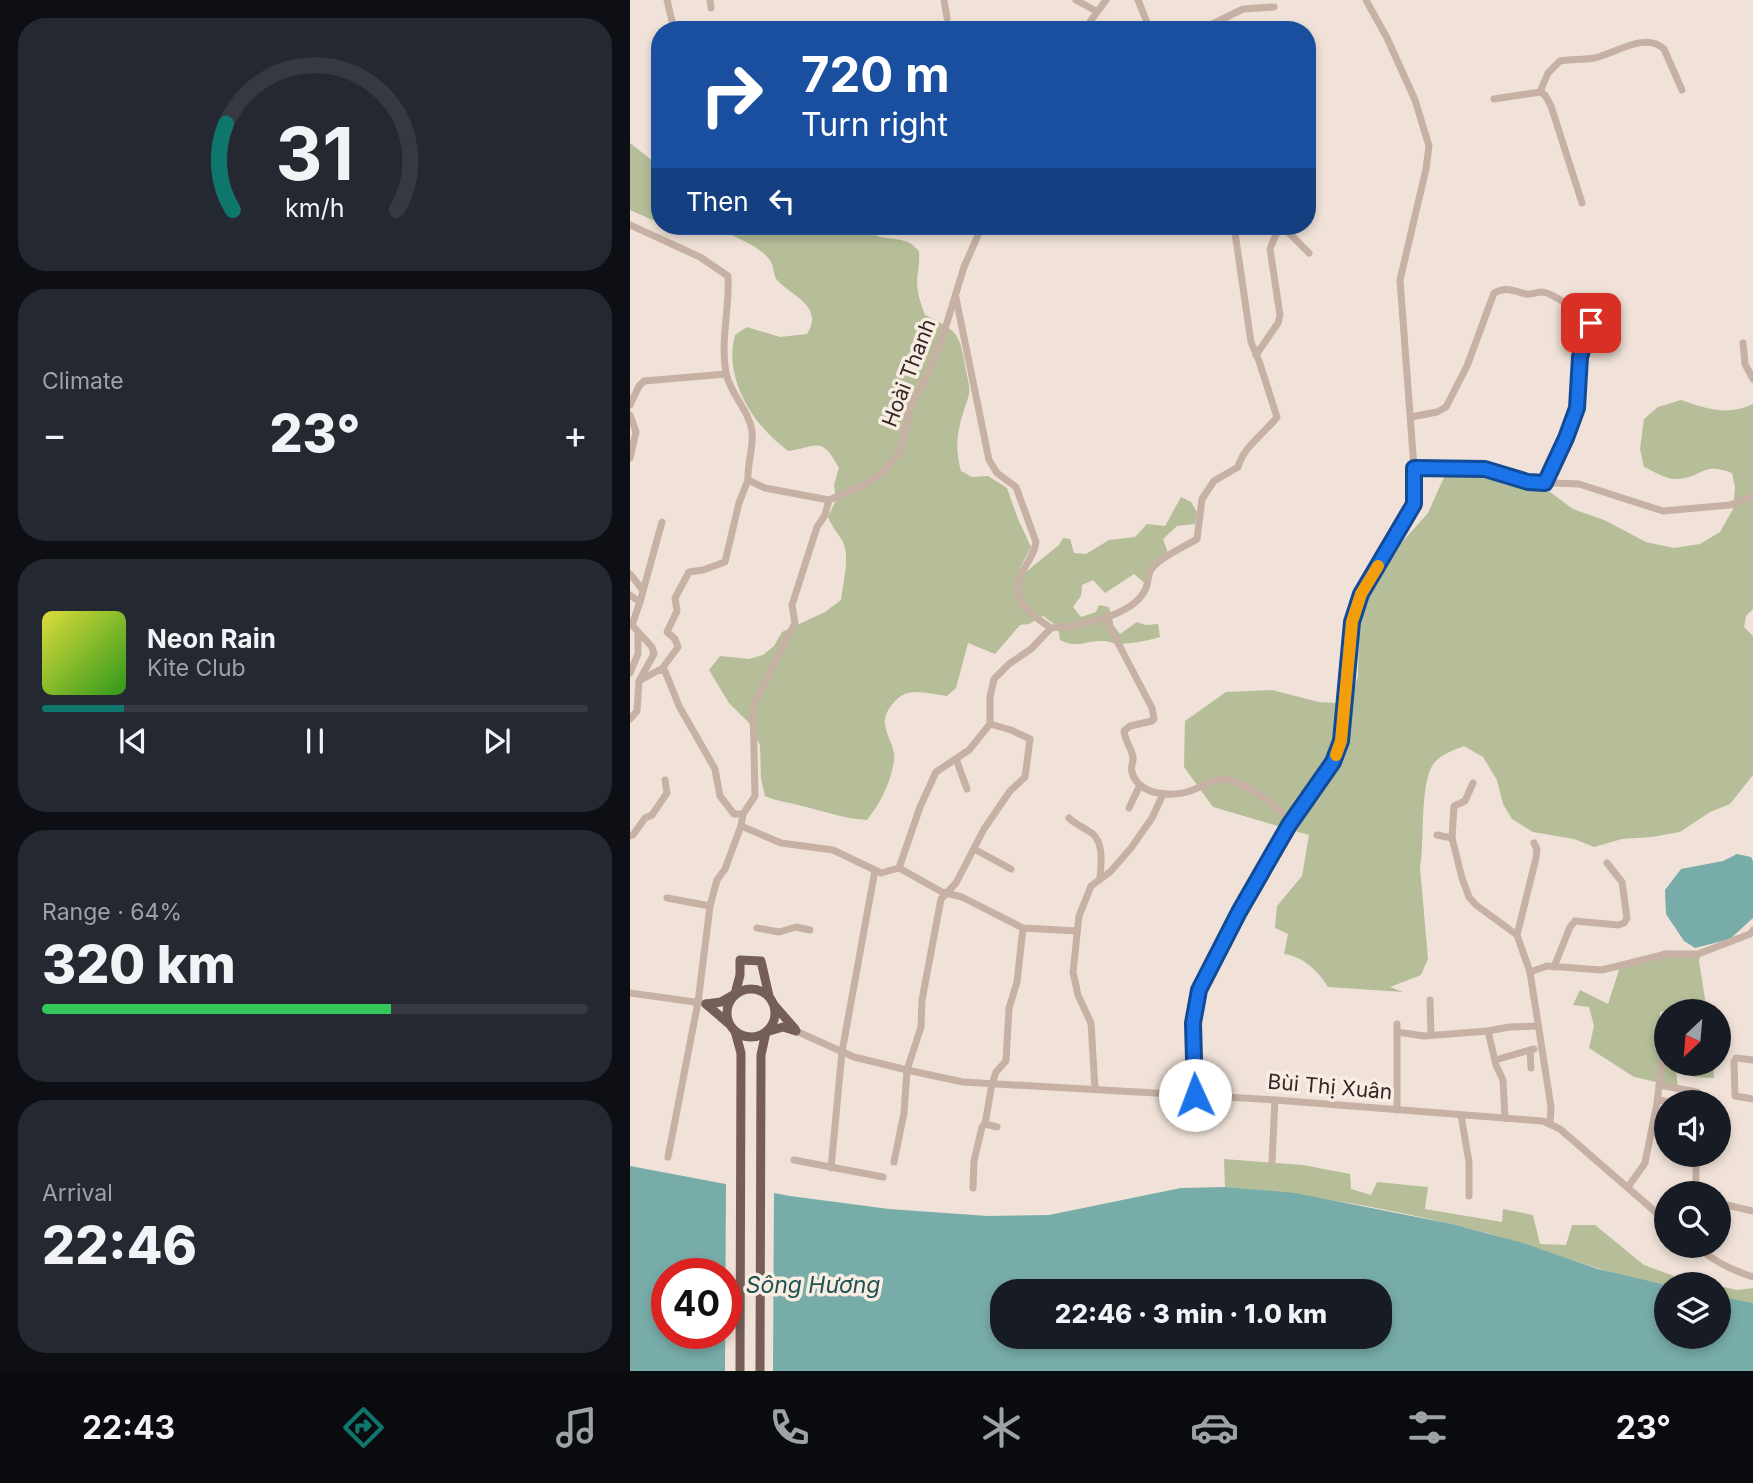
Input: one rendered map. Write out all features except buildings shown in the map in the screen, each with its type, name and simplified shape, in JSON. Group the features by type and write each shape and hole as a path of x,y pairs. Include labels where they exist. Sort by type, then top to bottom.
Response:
{"main road":[{"path":"734,1371 741,1052 727,1009 735,994 740,975 740,960 761,961 774,1019 766,1032 761,1055 765,1371"},
{"path":"702,1003 721,1002 735,994 757,989 772,1001 781,1016 796,1031"},
{"path":"702,1003 732,1028 750,1037 783,1027 796,1031"},
{"path":"738,1135 740,1371"},
{"path":"760,1371 764,1138"}],"street":[{"path":"667,0 672,21"},
{"path":"944,0 947,18"},
{"path":"1076,0 1096,11"},
{"path":"1090,21 1106,0"},
{"path":"1138,0 1146,21"},
{"path":"1195,1095 1193,1023 1199,990 1239,912 1292,822 1333,762 1341,741 1352,622 1361,594 1414,504 1411,417 1400,280 1426,170 1429,146 1415,100 1387,38 1366,0"},
{"path":"1218,21 1243,9 1275,7"},
{"path":"1540,92 1548,74 1560,61 1596,58 1644,42 1662,46 1682,90"},
{"path":"1494,99 1540,92 1545,95 1551,106 1582,203"},
{"path":"630,225 651,235"},
{"path":"639,681 662,670 678,647 675,639 667,632 677,611 675,598 689,572 725,562 748,480 752,431 730,388 726,374 723,333 729,295 728,276 700,257 652,235"},
{"name":"Hoài Thanh","path":"829,500 866,484 883,471 900,452 910,408 927,376 956,298 964,267 978,235"},
{"path":"956,298 989,460 997,473 1016,487 1035,539 1035,550 1018,578 1019,597 1024,608 1051,628 1078,626 1105,618 1131,605 1146,589 1147,579 1156,564 1197,539 1202,499 1213,481 1238,467 1241,456 1277,417 1251,342 1235,235"},
{"path":"1256,355 1278,323 1280,315 1270,249 1276,235"},
{"path":"1292,235 1310,253"},
{"path":"1411,417 1437,412 1446,407 1467,366 1491,297 1499,290 1510,289 1532,295 1546,293 1587,319 1613,348"},
{"path":"1545,483 1577,408 1580,357 1592,326"},
{"path":"1743,343 1745,364 1753,379"},
{"path":"630,405 644,381 726,374"},
{"path":"630,415 635,432 630,458"},
{"path":"1414,468 1485,469 1528,482 1578,484 1670,512 1730,505 1753,496"},
{"path":"668,1157 702,1003 710,905 717,880 725,869 741,826 743,814 755,796 754,707 794,623 794,595 829,500 765,488 748,480"},
{"path":"630,719 637,711 639,681 654,654 652,647 632,625 663,522"},
{"path":"630,574 642,589"},
{"path":"630,595 640,602"},
{"path":"1105,618 1152,708 1154,717 1152,721 1130,726 1124,731 1133,758 1131,771 1139,785 1163,794 1184,793 1217,779 1225,779 1259,795 1292,822"},
{"path":"899,868 934,776 946,764 969,750 990,724 990,698 994,679 1009,664 1031,649 1051,628"},
{"path":"630,673 638,654 638,633"},
{"path":"662,670 715,769 720,796 734,814 743,814"},
{"path":"894,1162 904,1113 906,1070 922,1027 922,1000 941,899 956,883 1010,791 1025,776 1029,760 1028,738 990,724"},
{"path":"957,759 967,789"},
{"path":"630,836 634,835 645,818 652,815 667,793 665,779"},
{"path":"1473,783 1465,801 1454,806 1452,838 1469,897 1517,935 1530,972 1550,1122 1654,1207"},
{"path":"1129,808 1139,785"},
{"path":"1095,1089 1091,1023 1078,995 1073,972 1079,916 1095,881 1110,872 1131,848 1152,818 1163,794"},
{"path":"1069,818 1093,834 1097,841 1101,858 1100,878"},
{"path":"741,826 781,843 833,850 881,873 899,868 947,894 962,897 1023,928 1077,931"},
{"path":"1437,835 1452,838"},
{"path":"1517,935 1536,859 1537,849 1534,844"},
{"path":"974,849 1011,869"},
{"path":"1554,967 1575,921 1610,926 1622,924 1627,918 1622,881 1607,863"},
{"path":"831,1168 842,1052 875,870"},
{"path":"667,898 710,905"},
{"path":"757,928 779,932 796,927 810,930"},
{"path":"973,1188 974,1161 985,1124 992,1084 996,1072 1006,1061 1009,1008 1017,982 1023,928"},
{"path":"1530,972 1547,966 1602,970 1667,954 1698,954 1750,934 1753,930"},
{"path":"630,993 702,1003"},
{"path":"1430,1000 1431,1035"},
{"path":"1397,1110 1397,1028 1431,1035 1538,1026"},
{"name":"Bùi Thị Xuân","path":"796,1031 842,1052 963,1082 1275,1100 1550,1122"},
{"path":"1488,1031 1503,1080 1505,1118"},
{"path":"1495,1060 1541,1048"},
{"path":"1530,1050 1531,1068"},
{"path":"1753,1060 1735,1060 1735,1096 1753,1099"},
{"path":"1659,1090 1660,1076"},
{"path":"1659,1085 1686,1090"},
{"path":"1272,1161 1275,1100"},
{"path":"1461,1115 1468,1152 1469,1196"},
{"path":"1628,1187 1643,1167 1654,1121"},
{"path":"985,1124 997,1127"},
{"path":"794,1160 883,1177"},
{"path":"1731,1206 1753,1211"},
{"path":"1711,1258 1729,1269 1753,1277"}],"green space":[{"path":"630,143 651,160 651,219 630,210"},
{"path":"732,235 874,235 910,243 919,251 917,285 925,315 951,330 962,349 969,395 957,442 961,471 972,477 988,476 1007,488 1031,547 1020,568 1027,571 1059,545 1063,538 1070,539 1074,553 1086,554 1109,540 1135,537 1147,524 1165,526 1181,497 1191,502 1197,512 1195,524 1177,526 1163,539 1168,553 1153,562 1147,585 1134,574 1105,593 1093,580 1082,585 1081,596 1073,607 1081,617 1096,612 1099,605 1109,607 1114,626 1120,634 1137,622 1146,625 1158,624 1160,637 1121,644 1104,641 1066,643 1060,640 1058,627 1043,616 1029,624 1020,625 995,654 968,643 956,688 947,696 915,692 895,701 885,720 894,751 893,769 884,792 867,820 765,796 761,779 760,745 749,723 729,703 709,670 720,656 749,659 763,655 774,646 782,632 825,612 841,600 846,562 843,542 828,517 836,500 834,485 839,468 823,447 813,446 788,451 775,441 744,400 733,368 735,335 747,327 780,337 807,334 811,325 810,310 777,280 766,256"},
{"path":"1681,400 1726,410 1753,404 1753,609 1746,616 1744,627 1753,636 1753,775 1730,804 1710,812 1680,832 1622,839 1594,847 1574,839 1533,832 1512,819 1503,804 1497,780 1483,757 1464,746 1448,752 1435,762 1430,770 1425,796 1420,867 1428,959 1421,975 1390,987 1403,992 1328,987 1310,966 1298,958 1284,954 1288,934 1275,928 1277,906 1302,876 1309,835 1213,807 1184,767 1185,721 1226,692 1272,690 1319,702 1339,703 1351,697 1358,676 1359,623 1367,600 1403,541 1428,513 1445,475 1459,473 1550,492 1573,509 1604,520 1646,542 1674,548 1700,544 1720,532 1733,509 1735,487 1732,473 1708,469 1686,478 1673,479 1644,467 1640,449 1644,419 1658,407"},
{"path":"1667,950 1672,953 1700,955 1705,999 1654,999 1654,1076 1677,1076 1678,1087 1634,1077 1589,1048 1594,1026 1589,1007 1573,1005 1580,990 1608,1004 1620,967"},
{"path":"1714,1076 1714,1078 1693,1077"},
{"path":"1224,1159 1303,1165 1350,1174 1351,1189 1371,1195 1377,1182 1428,1187 1425,1209 1502,1222 1503,1209 1533,1215 1540,1244 1566,1245 1572,1225 1595,1225 1644,1265 1663,1272 1654,1272 1654,1283 1639,1280 1487,1233 1390,1210 1291,1194 1225,1187"},
{"path":"1753,1288 1753,1303 1731,1298 1731,1289"}],"water":[{"path":"1737,854 1751,857 1753,861 1753,918 1730,939 1695,948 1684,941 1666,914 1665,890 1681,869 1723,861"},
{"name":"Sông Hương","path":"630,1166 790,1196 889,1209 988,1216 1049,1215 1181,1188 1225,1187 1295,1193 1452,1224 1523,1243 1598,1269 1654,1282 1654,1349 1731,1349 1731,1298 1753,1303 1753,1371 630,1371"}],"pier":[{"path":"726,1181 774,1189 773,1371 725,1371 725,1349 742,1349 742,1258 726,1258"}],"slow traffic":[{"path":"1336,755 1341,741 1352,622 1361,594 1378,566"}],"route":[{"path":"1195,1095 1193,1023 1199,990 1214,957 1289,825 1333,762 1341,741 1352,622 1361,594 1414,504 1414,468 1485,469 1528,482 1545,483 1577,408 1580,357 1591,323"}]}
